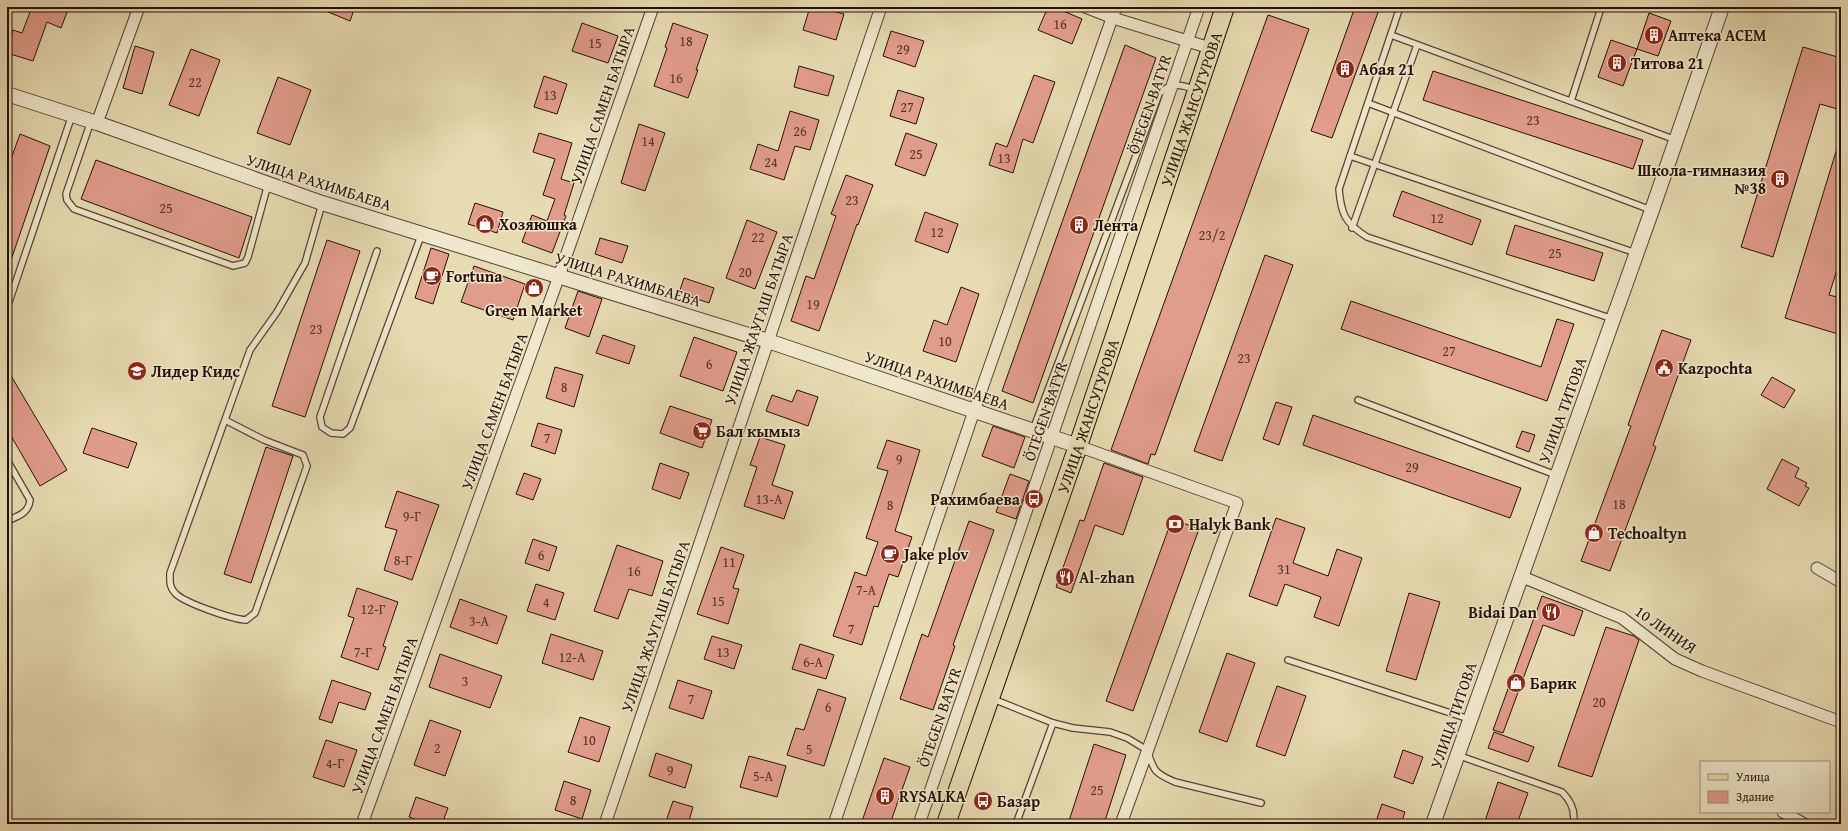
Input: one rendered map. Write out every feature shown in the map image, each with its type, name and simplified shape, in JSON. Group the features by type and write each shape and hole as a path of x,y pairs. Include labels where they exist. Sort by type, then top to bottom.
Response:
{"main road":[{"name":"УЛИЦА ЖАНСУГУРОВА","path":"946,824 1078,446 1210,48 1225,7"}],"street":[{"path":"94,122 139,7"},
{"name":"УЛИЦА САМЕН БАТЫРА","path":"362,824 559,276 653,7"},
{"name":"УЛИЦА ЖАУГАШ БАТЫРА","path":"605,824 881,7"},
{"path":"1085,7 1115,12 1210,48"},
{"name":"ÖTEGEN BATYR","path":"919,824 1092,326 1199,7"},
{"name":"УЛИЦА ТИТОВА","path":"1433,824 1556,475 1652,210 1722,7"},
{"path":"834,824 974,411 1115,12"},
{"name":"УЛИЦА РАХИМБАЕВА","path":"7,94 94,122 322,203 768,340 1078,446 1238,503 1147,750"},
{"path":"1817,568 1841,582"},
{"name":"10 ЛИНИЯ","path":"1520,576 1622,618 1675,659 1702,671 1841,722"},
{"path":"1121,824 1147,750"},
{"path":"1785,813 1804,824"}],"lane":[{"path":"1400,7 1339,189 1343,214 1352,228 1367,237 1613,319"},
{"path":"1571,101 1600,12"},
{"path":"1391,35 1676,140"},
{"path":"1352,228 1417,45"},
{"path":"1033,431 1159,94 1164,88 1177,84 1196,90"},
{"path":"1368,103 1652,210"},
{"path":"7,308 72,115"},
{"path":"94,122 66,194 70,206 74,209 233,266 245,263 248,257 268,184"},
{"path":"1350,156 1636,253"},
{"path":"225,420 264,440 303,456 307,466 255,613 246,620 235,619 216,613 176,594 170,585 170,572 250,350 277,312 305,263 322,203"},
{"path":"377,251 320,417 322,427 331,433 343,434 350,428 422,233"},
{"path":"1358,400 1556,475"},
{"path":"7,460 30,500 30,506 24,514 7,521"},
{"path":"1288,660 1470,719"},
{"path":"989,698 1053,723 1073,728 1110,732 1127,738 1147,750 1157,774 1175,782 1260,803"},
{"path":"1016,824 1053,723"},
{"path":"1457,755 1562,792 1571,802 1574,818 1573,824"}],"building":[{"path":"32,7 69,7 61,28 47,22 33,61 7,53 13,30 22,33"},
{"path":"316,7 355,7 350,21"},
{"path":"810,7 819,7 844,14 836,40 803,30"},
{"path":"1048,7 1054,7 1082,19 1072,44 1038,30"},
{"name":"Абая 21","path":"1355,7 1380,7 1332,138 1311,131"},
{"name":"Аптека АСЕМ","path":"1649,13 1671,21 1658,56 1637,49"},
{"path":"1268,15 1309,29 1155,455 1151,454 1148,464 1111,450"},
{"path":"582,23 618,36 608,63 572,51"},
{"path":"673,23 708,35 688,98 654,86 667,48 665,47"},
{"path":"891,31 924,41 915,67 883,56"},
{"name":"Титова 21","path":"1611,40 1637,49 1623,86 1598,77"},
{"name":"Лента","path":"1125,45 1156,58 1033,403 1002,391"},
{"path":"135,46 154,52 142,94 123,88"},
{"name":"Школа-гимназия №38","path":"1803,47 1841,58 1841,110 1820,104 1773,257 1741,247"},
{"path":"191,49 220,60 199,116 169,105"},
{"path":"799,66 834,76 828,96 794,87"},
{"path":"1433,71 1643,140 1633,169 1423,100"},
{"path":"1034,75 1055,82 1033,143 1023,139 1013,173 989,165 996,143 1007,147"},
{"path":"544,76 567,84 557,114 534,107"},
{"path":"278,77 311,90 290,145 257,133"},
{"path":"898,90 924,98 916,124 890,116"},
{"path":"790,111 819,120 810,150 795,146 784,180 750,169 758,144 778,151"},
{"path":"639,124 665,133 645,191 621,183"},
{"path":"539,133 572,143 561,179 574,183 564,215 566,216 552,253 522,242 532,215 547,221 555,199 543,195 555,159 533,152"},
{"path":"906,133 937,144 925,176 895,165"},
{"path":"20,134 50,146 9,266 7,265 7,170"},
{"path":"1838,145 1841,146 1841,257 1829,295 1841,298 1841,325 1838,334 1785,318"},
{"path":"96,160 252,217 239,258 81,199"},
{"path":"846,175 873,185 858,225 857,224 819,331 791,321 806,276 814,279 836,216 831,214"},
{"path":"1402,191 1481,220 1472,245 1393,216"},
{"path":"475,203 503,212 497,233 468,224"},
{"path":"925,212 958,224 948,253 915,241"},
{"path":"747,220 777,232 755,289 726,278"},
{"path":"1515,225 1603,253 1594,281 1506,254"},
{"path":"600,238 628,246 622,263 595,254"},
{"path":"327,240 360,251 305,417 272,406"},
{"name":"Fortuna","path":"431,248 449,254 433,304 415,298"},
{"path":"1265,255 1293,265 1222,461 1194,451"},
{"path":"474,266 525,284 513,320 461,302"},
{"path":"684,278 714,288 709,303 679,293"},
{"path":"961,287 979,294 956,362 923,351 934,320 947,325"},
{"path":"578,291 602,299 589,337 565,328"},
{"path":"1351,301 1541,367 1557,319 1574,324 1547,401 1341,329"},
{"path":"1662,330 1691,340 1653,445 1656,447 1610,571 1581,561 1631,426 1628,425"},
{"path":"603,335 635,346 629,364 596,353"},
{"path":"694,337 737,352 723,391 680,376"},
{"path":"555,367 583,375 574,407 546,398"},
{"path":"7,369 67,470 40,486 7,429"},
{"path":"1772,377 1795,390 1784,408 1761,395"},
{"path":"797,390 818,397 808,426 766,411 772,395 792,402"},
{"path":"1276,402 1292,407 1279,445 1263,439"},
{"path":"670,406 712,420 702,448 660,433"},
{"path":"1313,415 1521,488 1510,518 1303,445"},
{"path":"538,423 562,430 555,454 531,446"},
{"path":"993,426 1025,437 1014,468 982,456"},
{"path":"92,428 137,443 128,468 83,453"},
{"path":"1522,431 1535,435 1529,452 1516,447"},
{"path":"760,437 785,445 772,485 793,492 784,519 744,506 757,467 750,465"},
{"path":"887,440 920,450 895,531 912,537 898,577 889,574 878,607 874,606 862,645 833,636 855,572 866,576 878,542 866,538 888,471 877,468"},
{"path":"266,447 293,456 251,583 224,574"},
{"path":"1782,459 1799,468 1795,477 1807,483 1805,486 1809,488 1799,506 1767,489"},
{"path":"660,463 689,473 680,499 652,489"},
{"path":"1104,463 1143,477 1123,535 1095,525 1071,593 1056,587 1080,520 1084,521"},
{"path":"524,473 541,479 533,500 516,494"},
{"path":"1010,474 1029,481 1016,519 996,512"},
{"path":"397,491 439,505 412,580 384,570 397,530 385,527"},
{"path":"1276,518 1305,528 1293,563 1328,576 1337,549 1362,558 1339,626 1314,617 1321,597 1285,584 1277,606 1249,596"},
{"path":"1172,519 1199,529 1133,711 1106,701"},
{"path":"969,521 994,530 953,645 955,646 933,710 900,699 922,634 928,637"},
{"path":"533,539 557,547 549,571 525,563"},
{"path":"617,545 663,561 652,596 629,589 618,619 594,611"},
{"path":"721,547 744,555 733,588 739,589 728,624 697,614"},
{"path":"536,584 564,593 555,620 527,611"},
{"path":"357,588 398,602 383,646 386,647 378,670 341,657 354,618 348,616"},
{"path":"1409,593 1440,602 1416,680 1386,671"},
{"name":"Барик","path":"1542,596 1583,611 1574,636 1543,625 1503,733 1493,730"},
{"path":"460,599 507,616 497,644 450,627"},
{"path":"1606,627 1634,636 1639,640 1592,777 1558,766"},
{"path":"551,634 603,651 593,680 542,663"},
{"path":"712,636 742,645 734,669 704,659"},
{"path":"800,644 834,655 826,679 792,669"},
{"path":"1227,653 1255,663 1227,742 1199,732"},
{"path":"440,654 502,676 490,708 429,687"},
{"path":"332,680 371,693 365,710 339,702 332,723 319,719"},
{"path":"678,680 712,691 703,719 669,708"},
{"path":"1277,686 1306,696 1285,756 1256,746"},
{"path":"818,689 846,698 824,766 787,755 796,728 804,730"},
{"path":"580,717 610,727 599,762 568,752"},
{"path":"430,720 461,731 445,776 414,765"},
{"path":"1494,732 1534,747 1528,762 1488,748"},
{"path":"326,740 357,750 344,787 313,777"},
{"path":"1094,744 1126,755 1104,824 1068,824"},
{"path":"1403,750 1423,757 1413,784 1394,777"},
{"path":"656,753 692,765 685,788 649,776"},
{"path":"749,756 786,766 777,797 740,787"},
{"name":"RYSALKA","path":"884,758 910,767 890,824 861,824"},
{"path":"564,781 591,790 582,819 555,810"},
{"path":"1498,782 1528,793 1517,824 1484,824"},
{"path":"416,797 448,808 442,824 428,824 409,817"},
{"path":"673,801 693,807 688,824 665,824"},
{"path":"1382,804 1405,812 1401,824 1375,824"}],"place":[{"name":"Аптека АСЕМ","path":"1654,35"},
{"name":"Титова 21","path":"1617,63"},
{"name":"Абая 21","path":"1345,69"},
{"name":"Школа-гимназия №38","path":"1780,179"},
{"name":"Хозяюшка","path":"485,224"},
{"name":"Лента","path":"1079,225"},
{"name":"Fortuna","path":"432,276"},
{"name":"Green Market","path":"534,288"},
{"name":"Kazpochta","path":"1664,368"},
{"name":"Лидер Кидс","path":"137,371"},
{"name":"Бал кымыз","path":"702,431"},
{"name":"Рахимбаева","path":"1034,499"},
{"name":"Halyk Bank","path":"1175,524"},
{"name":"Techoaltyn","path":"1594,533"},
{"name":"Jake plov","path":"890,554"},
{"name":"Al-zhan","path":"1065,577"},
{"name":"Bidai Dan","path":"1551,612"},
{"name":"Барик","path":"1516,683"},
{"name":"RYSALKA","path":"885,796"},
{"name":"Базар","path":"983,801"}]}
